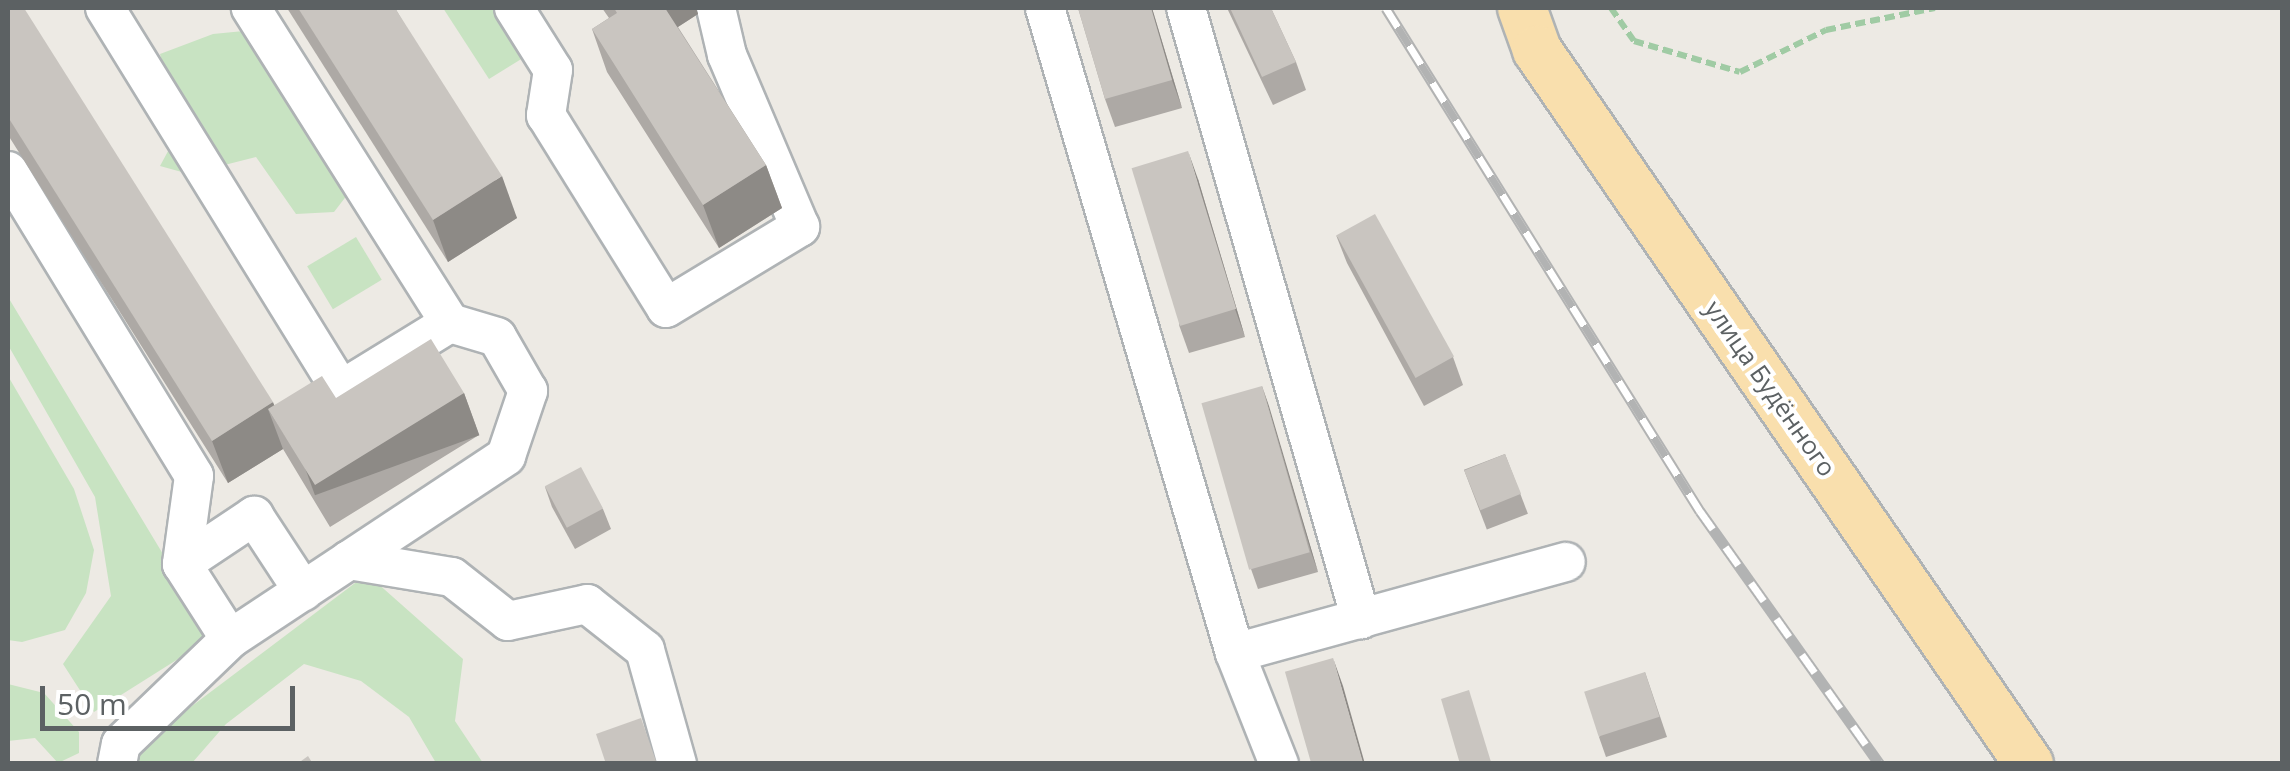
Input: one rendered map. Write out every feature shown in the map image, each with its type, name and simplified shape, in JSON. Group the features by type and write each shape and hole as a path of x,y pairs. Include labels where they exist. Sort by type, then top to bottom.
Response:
{"main road":[{"name":"улица Будённого","path":"1522,8 1537,50 2029,764"}],"street":[{"path":"105,8 340,390 450,323"},
{"path":"117,764 121,744 230,639 506,456 528,391 497,337 450,323 252,8"},
{"path":"514,8 552,70 546,115 666,308 800,228 727,55 716,8"},
{"path":"1045,8 1235,652 1280,764"},
{"path":"1186,8 1361,619"},
{"path":"8,171 194,476 182,564 230,639"},
{"path":"182,564 254,516 303,591"},
{"path":"349,560 452,577 508,621 588,604 645,650 677,764"},
{"path":"1235,652 1566,562"}],"path":[{"path":"1610,8 1634,42 1740,72 1826,30 1935,8"}],"green space":[{"path":"443,8 502,8 531,53 489,79"},
{"path":"254,30 368,168 334,212 296,214 256,157 189,174 160,166 180,129 160,54 213,34"},
{"path":"356,237 382,280 333,309 307,266"},
{"path":"8,297 213,637 94,712 63,664 111,596 95,497 8,345"},
{"path":"8,376 74,489 94,550 86,593 65,630 22,642 8,640"},
{"path":"367,574 463,659 455,721 483,763 436,763 409,717 361,681 304,664 226,724 192,763 135,764 137,755 184,712"},
{"path":"8,684 44,693 79,732 79,753 58,763 35,738 8,741"}],"building":[{"path":"8,8 24,8 273,402 212,441 8,117"},
{"path":"298,8 395,8 502,176 433,220"},
{"path":"614,8 665,8 766,165 703,205 592,29 617,13"},
{"path":"1078,8 1151,8 1172,80 1105,99"},
{"path":"1230,8 1271,8 1296,62 1262,77"},
{"path":"1188,151 1236,309 1180,326 1132,168"},
{"path":"1375,214 1454,357 1416,378 1337,235"},
{"path":"431,339 464,393 315,485 268,409 322,376 336,398"},
{"path":"1262,386 1310,552 1249,570 1201,403"},
{"path":"1505,454 1521,494 1480,510 1464,470"},
{"path":"581,467 603,508 567,528 545,486"},
{"path":"1333,658 1363,764 1311,764 1285,672"},
{"path":"1645,672 1660,717 1599,736 1584,692"},
{"path":"1469,690 1491,762 1485,764 1460,764 1441,699"},
{"path":"641,718 657,764 606,764 596,734"},
{"path":"308,756 313,764 297,764"}],"railway":[{"path":"1386,8 1700,511 1880,764"}]}
